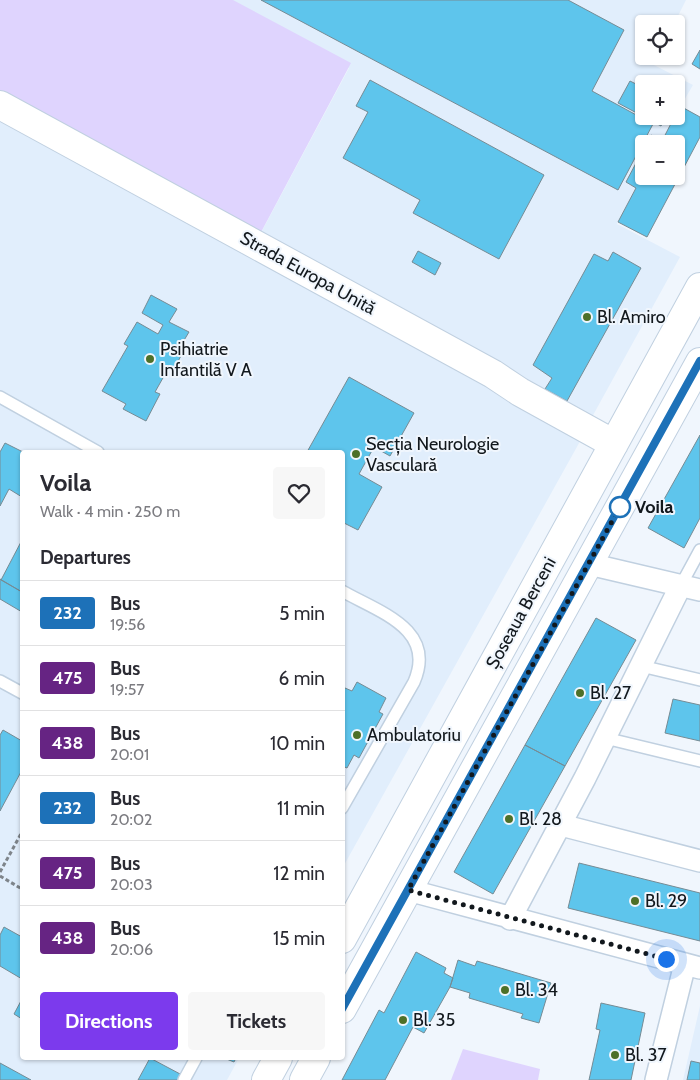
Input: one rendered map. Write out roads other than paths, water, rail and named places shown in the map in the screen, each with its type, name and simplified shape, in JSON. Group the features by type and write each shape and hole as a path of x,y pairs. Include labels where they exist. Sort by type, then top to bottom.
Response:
{"main road":[{"name":"Strada Europa Unită","path":"0,105 485,370 520,392 614,444"},
{"name":"Șoseaua Berceni","path":"345,934 700,287"},
{"name":"Șoseaua Berceni","path":"345,997 354,961 408,890 700,362"},
{"path":"266,1080 277,1060"},
{"path":"304,1080 315,1060"}],"street":[{"path":"510,919 561,826 641,666 690,588 589,564"},
{"path":"561,826 700,861"},
{"path":"408,890 510,919 692,966 656,1080"}],"lane":[{"path":"0,397 94,450"},
{"path":"690,588 700,550"},
{"path":"345,593 400,624 410,632 417,643 421,661 414,682 345,803"},
{"path":"641,666 700,680"},
{"path":"0,681 20,692"},
{"path":"605,738 700,761"},
{"path":"184,1080 195,1060"}],"place":[{"name":"Bl. Amiro","path":"587,317"},
{"name":"Psihiatrie Infantilă V A","path":"150,359"},
{"name":"Secția Neurologie Vasculară","path":"356,454"},
{"name":"Voila","path":"620,507"},
{"name":"Bl. 27","path":"580,693"},
{"name":"Ambulatoriu","path":"357,735"},
{"name":"Bl. 28","path":"509,819"},
{"name":"Bl. 29","path":"635,901"},
{"name":"Bl. 34","path":"505,990"},
{"name":"Bl. 35","path":"403,1020"},
{"name":"Bl. 37","path":"615,1055"}]}
